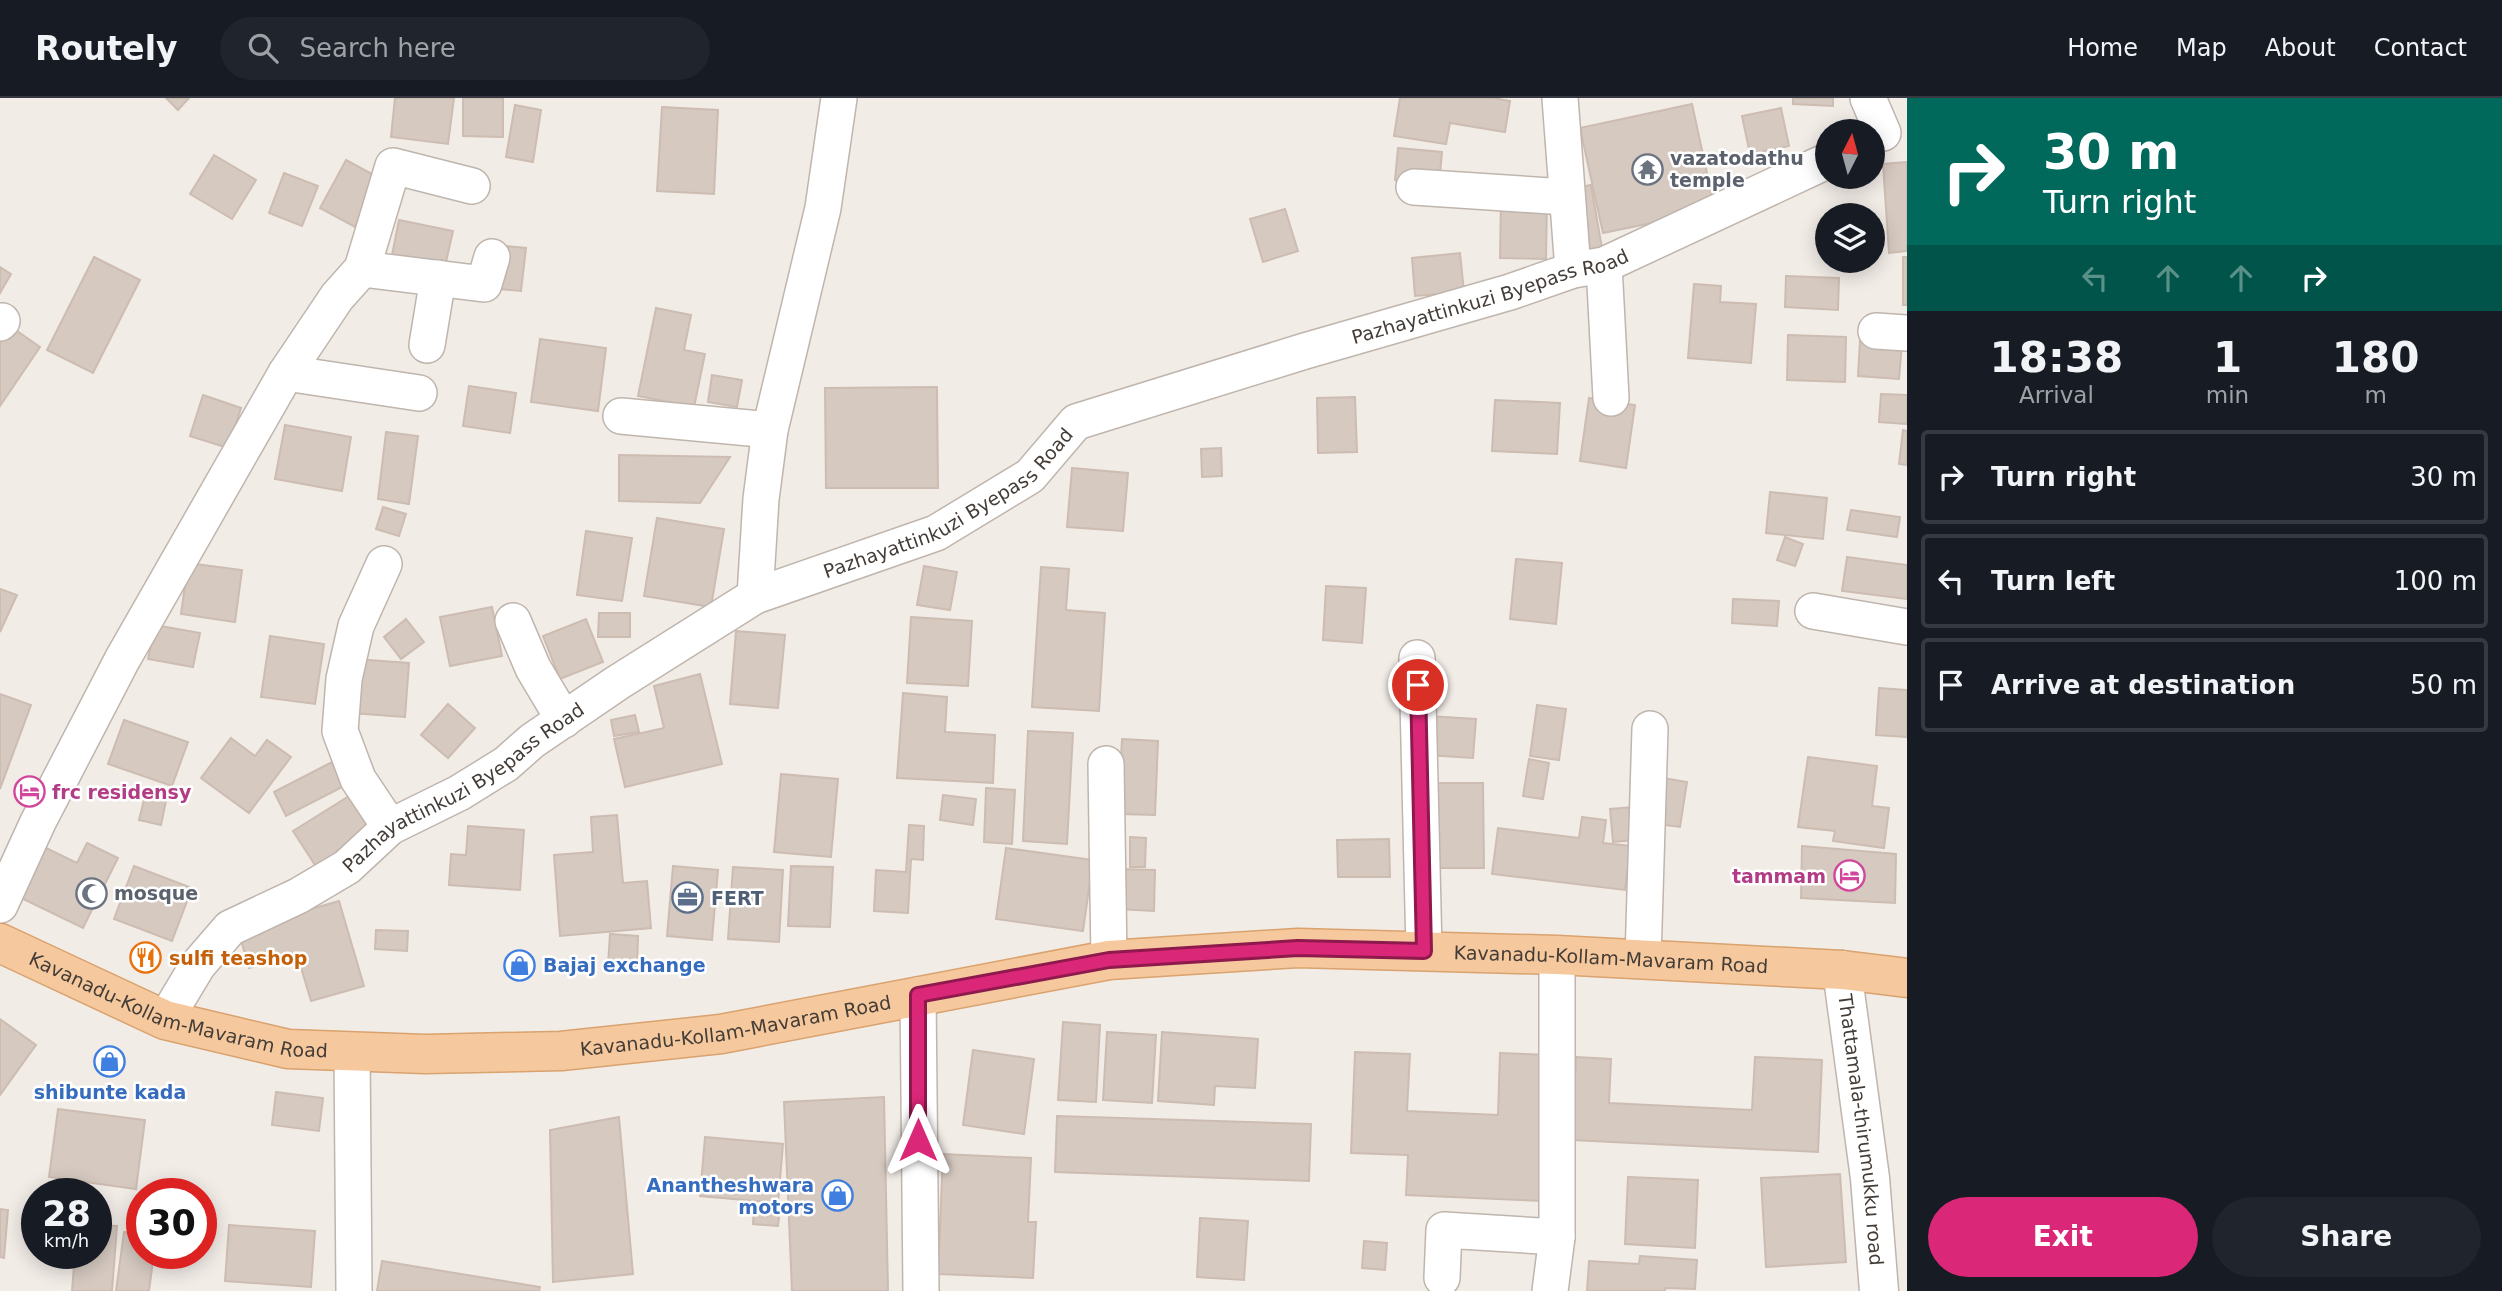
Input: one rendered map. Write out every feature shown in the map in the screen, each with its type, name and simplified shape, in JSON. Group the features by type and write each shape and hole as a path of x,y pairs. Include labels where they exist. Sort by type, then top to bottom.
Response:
{"main road":[{"name":"Kavanadu-Kollam-Mavaram Road","path":"0,943 166,1020 288,1049 425,1054 561,1051 721,1034 1109,960 1298,948 1643,959 1842,970 1907,978"}],"street":[{"path":"755,596 761,499 770,429 823,208 839,98"},
{"path":"1560,98 1566,197 1588,268 1611,398"},
{"path":"1868,98 1887,132"},
{"name":"Pazhayattinkuzi Byepass Road","path":"166,1020 198,965 230,928 298,896 347,867 390,827 459,793 506,764 531,741 617,682 755,596 936,533 1030,476 1076,422 1304,351 1588,268 1815,165"},
{"path":"0,905 38,822 122,660 286,373 337,297 362,269 393,166 472,186"},
{"path":"1414,187 1566,197"},
{"path":"362,269 485,284 492,257"},
{"path":"427,345 438,278"},
{"path":"286,373 419,393"},
{"path":"621,416 770,429"},
{"path":"384,565 356,626 344,679 340,731 358,779 390,827"},
{"path":"1813,611 1907,627"},
{"path":"513,621 533,668 564,720"},
{"path":"1417,658 1424,951"},
{"path":"1643,959 1650,729"},
{"path":"1107,764 1109,960"},
{"path":"1550,1291 1557,1237 1557,955"},
{"name":"Thattamala-thirumukku road","path":"1842,970 1870,1178 1879,1291"},
{"path":"918,995 921,1291"},
{"path":"352,1052 354,1291"},
{"path":"1442,1279 1444,1230 1557,1237"}],"building":[{"path":"166,98 189,98 178,110"},
{"path":"395,98 454,98 448,144 391,137"},
{"path":"463,98 503,98 503,137 463,136"},
{"path":"1400,98 1493,98 1510,101 1505,132 1450,123 1446,144 1394,136"},
{"path":"1793,98 1833,98 1833,106 1793,104"},
{"name":"vazatodathu temple","path":"1692,104 1715,210 1603,233 1580,128"},
{"path":"515,105 541,110 533,162 506,157"},
{"path":"662,107 718,110 714,194 657,191"},
{"path":"1781,108 1789,146 1750,154 1742,116"},
{"path":"1398,148 1442,152 1439,184 1395,180"},
{"path":"214,155 256,180 232,219 190,194"},
{"path":"346,160 381,179 355,227 320,208"},
{"path":"1907,162 1907,251 1889,253 1885,164"},
{"path":"284,173 318,186 302,226 269,213"},
{"path":"1591,185 1602,248 1581,252 1570,189"},
{"path":"1501,198 1547,199 1546,259 1500,258"},
{"path":"1285,209 1298,251 1263,262 1250,219"},
{"path":"399,220 453,231 444,271 391,260"},
{"path":"504,246 526,248 521,291 499,289"},
{"path":"1460,253 1464,292 1415,296 1412,258"},
{"path":"94,257 140,280 93,373 47,350"},
{"path":"1903,257 1907,257 1907,305 1903,305"},
{"path":"0,267 11,274 0,293"},
{"path":"1786,276 1839,278 1838,310 1785,307"},
{"path":"1694,284 1721,286 1720,302 1756,304 1751,363 1688,358"},
{"path":"656,308 691,315 684,350 705,354 694,407 638,396"},
{"path":"10,326 40,347 0,406 0,340"},
{"path":"1788,335 1846,337 1845,382 1787,380"},
{"path":"540,339 606,348 598,411 531,402"},
{"path":"1860,340 1902,343 1899,379 1858,376"},
{"path":"712,375 742,380 737,407 708,402"},
{"path":"469,386 516,393 510,433 463,426"},
{"path":"937,387 938,488 826,488 825,388"},
{"path":"1881,394 1907,395 1907,424 1879,422"},
{"path":"203,395 241,408 228,448 190,436"},
{"path":"1355,397 1357,452 1318,453 1317,398"},
{"path":"1589,398 1635,405 1626,468 1580,461"},
{"path":"1495,400 1560,403 1557,454 1492,451"},
{"path":"285,425 351,437 342,491 275,479"},
{"path":"1903,430 1907,431 1907,465 1899,464"},
{"path":"386,432 418,436 409,504 378,499"},
{"path":"1221,448 1222,476 1202,477 1201,449"},
{"path":"619,455 730,457 700,503 619,501"},
{"path":"1072,468 1128,473 1123,531 1067,527"},
{"path":"1770,492 1827,498 1823,539 1766,533"},
{"path":"383,507 406,514 399,536 376,529"},
{"path":"1851,510 1900,517 1897,537 1847,530"},
{"path":"657,518 724,529 711,607 644,596"},
{"path":"586,531 632,538 622,601 577,595"},
{"path":"1785,537 1803,544 1795,566 1777,560"},
{"path":"1847,557 1907,565 1907,599 1842,591"},
{"path":"1516,559 1562,563 1556,624 1510,619"},
{"path":"188,563 242,570 235,622 181,614"},
{"path":"924,566 957,572 950,610 917,605"},
{"path":"1041,567 1069,569 1066,610 1105,613 1099,711 1032,707"},
{"path":"1326,586 1366,588 1362,643 1323,640"},
{"path":"0,589 17,595 0,632"},
{"path":"1733,599 1779,601 1777,626 1732,623"},
{"path":"492,607 502,656 450,666 440,617"},
{"path":"599,613 630,613 630,637 598,637"},
{"path":"911,617 972,621 968,686 907,683"},
{"path":"406,619 424,642 401,659 384,637"},
{"path":"586,619 603,662 560,679 543,636"},
{"path":"155,625 200,633 193,667 148,659"},
{"path":"736,631 785,635 778,708 730,704"},
{"path":"270,636 324,644 315,704 261,697"},
{"path":"355,659 409,663 405,717 351,713"},
{"path":"700,674 722,764 625,787 614,739 664,728 654,686"},
{"path":"1879,688 1907,690 1907,737 1876,735"},
{"path":"903,693 947,697 945,732 995,735 993,783 897,778"},
{"path":"0,694 31,705 0,789"},
{"path":"448,704 475,728 448,758 421,735"},
{"path":"1537,705 1566,709 1559,760 1530,756"},
{"path":"635,715 639,732 614,736 611,720"},
{"path":"1429,716 1476,719 1473,758 1427,755"},
{"path":"124,720 188,742 172,786 108,764"},
{"path":"1028,731 1073,733 1067,844 1023,841"},
{"path":"231,738 255,756 267,740 291,757 249,813 201,778"},
{"path":"1122,739 1158,741 1155,815 1118,814"},
{"path":"1808,757 1877,766 1872,806 1889,808 1884,848 1833,841 1835,831 1798,827"},
{"path":"1529,759 1549,763 1543,799 1523,796"},
{"path":"332,762 344,786 286,816 274,792"},
{"path":"781,774 838,779 831,857 774,852"},
{"path":"1663,778 1687,782 1680,827 1656,824"},
{"path":"1437,783 1483,783 1484,868 1438,868"},
{"path":"986,788 1015,790 1012,844 984,842"},
{"path":"146,792 167,796 161,825 139,820"},
{"path":"943,795 976,799 973,825 940,820"},
{"path":"349,796 372,832 317,868 293,831"},
{"path":"1633,807 1635,840 1613,842 1610,809"},
{"path":"617,815 623,883 647,881 651,928 560,936 554,855 593,852 591,817"},
{"path":"1582,817 1606,820 1603,843 1631,846 1625,890 1492,874 1498,828 1579,838"},
{"path":"909,825 924,826 923,860 911,859 908,913 874,911 876,870 906,872"},
{"path":"468,826 524,830 520,890 449,885 451,854 466,855"},
{"path":"1130,837 1146,838 1145,867 1130,867"},
{"path":"1389,839 1390,877 1338,877 1337,840"},
{"path":"87,843 118,858 83,928 15,895 40,845 77,863"},
{"name":"tammam","path":"1802,846 1896,854 1895,903 1801,898"},
{"path":"1006,848 1093,860 1083,931 996,919"},
{"path":"134,866 192,888 172,941 114,919"},
{"path":"673,866 718,870 712,940 667,936"},
{"path":"791,866 833,867 830,927 788,926"},
{"path":"733,867 783,870 779,942 728,939"},
{"path":"1118,869 1155,870 1154,911 1117,909"},
{"path":"339,901 364,986 311,1001 297,954 249,968 238,930"},
{"path":"376,930 408,931 407,951 375,949"},
{"path":"610,934 638,936 637,966 608,964"},
{"path":"0,1019 36,1045 0,1095"},
{"path":"1063,1022 1100,1025 1096,1102 1058,1100"},
{"path":"1107,1032 1156,1035 1152,1103 1103,1100"},
{"path":"1162,1032 1258,1039 1255,1088 1215,1086 1214,1105 1158,1101"},
{"path":"973,1050 1034,1059 1024,1134 963,1125"},
{"path":"1355,1052 1410,1054 1407,1111 1498,1115 1500,1053 1548,1055 1542,1201 1406,1195 1408,1155 1351,1153"},
{"path":"1576,1057 1611,1059 1609,1103 1752,1110 1755,1057 1822,1060 1818,1152 1572,1140"},
{"path":"276,1092 323,1098 319,1131 272,1125"},
{"name":"Anantheshwara motors","path":"884,1097 888,1291 792,1291 784,1102"},
{"path":"58,1109 145,1120 137,1178 126,1178 126,1188 112,1186 112,1178 49,1177"},
{"path":"1057,1116 1311,1124 1309,1181 1055,1172"},
{"path":"619,1117 633,1274 553,1282 550,1130"},
{"path":"705,1137 783,1144 778,1203 700,1196"},
{"path":"943,1154 1031,1158 1028,1222 1036,1222 1033,1278 938,1274"},
{"path":"1840,1174 1846,1262 1766,1267 1761,1178"},
{"path":"1628,1177 1698,1180 1695,1248 1625,1244"},
{"path":"754,1207 780,1209 778,1226 753,1224"},
{"path":"0,1209 8,1210 4,1258 0,1257"},
{"path":"1200,1218 1248,1221 1244,1280 1197,1277"},
{"path":"229,1225 315,1231 311,1287 225,1281"},
{"path":"112,1226 117,1226 112,1291 72,1291 74,1269 112,1269"},
{"path":"126,1232 126,1269 152,1269 149,1291 116,1291"},
{"path":"1364,1241 1387,1243 1385,1270 1362,1268"},
{"path":"1640,1256 1697,1260 1695,1289 1587,1291 1589,1261 1639,1264"},
{"path":"382,1261 540,1287 539,1291 377,1291"}],"place":[{"name":"vazatodathu temple","path":"1647,169"},
{"name":"frc residensy","path":"29,792"},
{"name":"tammam","path":"1849,876"},
{"name":"mosque","path":"91,893"},
{"name":"FERT","path":"688,898"},
{"name":"sulfi teashop","path":"146,958"},
{"name":"Bajaj exchange","path":"520,965"},
{"name":"shibunte kada","path":"110,1061"},
{"name":"Anantheshwara motors","path":"837,1196"}],"route":[{"path":"918,1140 918,995 1109,960 1298,948 1424,951 1418,685"}]}
